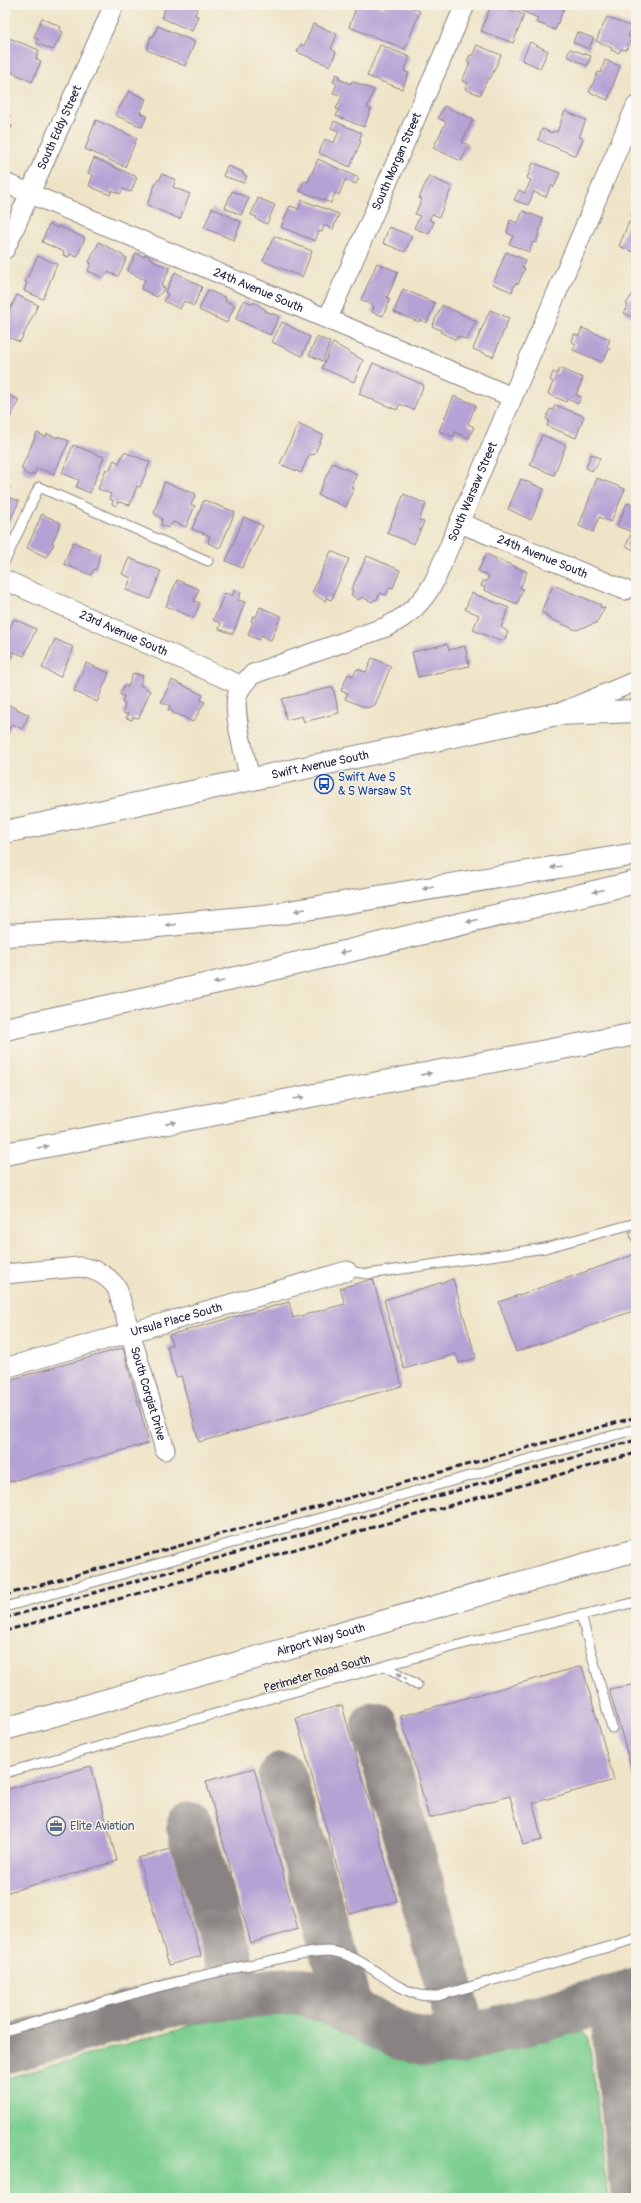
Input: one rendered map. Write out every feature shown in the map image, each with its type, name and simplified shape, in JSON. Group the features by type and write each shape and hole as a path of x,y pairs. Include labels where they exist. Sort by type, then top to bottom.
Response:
{"main road":[{"name":"Swift Avenue South","path":"5,832 557,714 636,711"},
{"path":"5,935 136,928 265,916 636,854"},
{"path":"5,1029 240,978 636,882"},
{"path":"5,1154 636,1034"},
{"name":"Airport Way South","path":"5,1729 636,1550"}],"street":[{"name":"South Eddy Street","path":"5,249 114,5"},
{"name":"South Morgan Street","path":"328,318 465,5"},
{"name":"South Warsaw Street","path":"242,686 253,674 379,630 402,619 417,608 426,597 460,523 636,106"},
{"name":"24th Avenue South","path":"5,184 328,318 512,398"},
{"name":"24th Avenue South","path":"460,523 625,590"},
{"name":"23rd Avenue South","path":"5,580 242,686"},
{"path":"557,714 636,681"},
{"path":"242,686 237,696 236,709 250,780"},
{"name":"South Corgiat Drive","path":"5,1274 79,1267 92,1269 111,1280 118,1288 165,1450"},
{"name":"Ursula Place South","path":"5,1368 347,1272"}],"lane":[{"path":"5,561 39,488 208,561"},
{"path":"347,1272 368,1274 545,1248 636,1223"},
{"path":"5,1607 636,1429"},
{"name":"Perimeter Road South","path":"5,1773 387,1667 470,1642 636,1602"},
{"path":"581,1615 612,1728"},
{"path":"387,1667 417,1685"},
{"path":"5,2031 158,1988 240,1967 310,1953 339,1953 350,1956 402,1987 420,1995 438,1996 636,1939"}],"green space":[{"path":"307,2002 427,2058 471,2054 566,2023 578,2026 589,2039 608,2198 5,2198 5,2079 213,2019 274,2004"}],"building":[{"path":"166,5 199,5 195,15 198,16 192,31 162,18"},
{"path":"357,5 376,5 384,8 385,5 405,5 420,11 405,49 349,27"},
{"path":"491,5 498,5 524,15 513,43 481,31"},
{"path":"514,5 557,5 564,8 555,30 536,22 538,18 513,7"},
{"path":"607,17 632,27 628,36 632,38 626,50 621,49 619,53 596,41"},
{"path":"42,18 61,27 60,30 63,32 53,50 36,43 38,39 34,37"},
{"path":"313,24 337,34 331,49 336,52 330,66 297,52 301,44 304,46"},
{"path":"158,26 195,42 185,66 147,50 151,36 153,37"},
{"path":"577,32 593,38 589,49 573,42"},
{"path":"9,38 39,50 36,59 41,61 32,82 5,69 5,47"},
{"path":"530,42 548,51 540,68 522,60"},
{"path":"380,45 410,57 404,71 409,73 402,89 367,76"},
{"path":"477,45 501,55 490,79 488,78 480,95 465,89 468,83 462,81 470,63 467,62 470,55 472,56"},
{"path":"570,49 591,56 587,66 567,56"},
{"path":"605,60 620,66 608,100 589,92 598,72 601,73"},
{"path":"336,74 340,76 339,79 351,84 352,81 374,90 367,108 371,109 364,127 336,116 339,110 336,109 342,96 333,93 337,84 333,82"},
{"path":"129,91 146,99 140,113 147,116 142,127 115,115"},
{"path":"444,106 473,119 462,142 469,145 461,161 433,148 446,122 438,118"},
{"path":"565,111 586,120 579,137 583,139 576,156 538,140 542,129 552,133 553,131 557,132"},
{"path":"5,114 10,115 7,124 12,126 8,134 5,133"},
{"path":"96,120 137,138 125,167 85,149"},
{"path":"334,121 362,133 359,140 361,141 350,167 319,153 325,139 334,143 339,131 331,128"},
{"path":"94,158 137,177 131,192 123,189 120,194 112,190 110,195 89,186 93,175 88,173"},
{"path":"318,159 359,178 356,184 345,180 339,195 335,193 331,203 300,191 304,181 308,182"},
{"path":"533,163 560,173 554,187 551,185 546,197 534,192 528,205 514,200 519,190 525,193 531,180 527,178"},
{"path":"227,166 243,172 242,174 247,176 244,183 223,176"},
{"path":"162,174 176,180 173,187 190,194 180,219 147,205 157,180 160,180"},
{"path":"429,176 452,187 439,217 432,214 429,220 434,222 429,234 414,228 420,216 415,214 422,199 419,198"},
{"path":"232,191 249,198 241,215 225,208"},
{"path":"258,198 275,205 267,224 251,215"},
{"path":"302,200 339,214 333,229 324,225 322,232 319,231 315,241 281,227 290,206 299,209"},
{"path":"636,203 636,218 631,216"},
{"path":"212,208 241,222 234,240 204,228"},
{"path":"523,211 543,219 536,243 533,242 529,252 509,244 513,236 507,233 510,220 518,223"},
{"path":"629,222 636,225 636,253 619,246"},
{"path":"49,224 58,228 58,226 85,238 77,257 70,254 69,257 63,255 64,252 42,242"},
{"path":"389,227 412,236 405,252 383,243"},
{"path":"274,236 312,251 302,277 263,261"},
{"path":"99,242 127,258 118,276 107,272 104,278 88,271 91,263 89,262"},
{"path":"506,252 526,260 522,267 525,268 518,284 515,283 512,292 493,284"},
{"path":"136,253 144,257 145,254 157,263 170,268 161,286 165,288 157,297 141,289 145,280 127,271"},
{"path":"38,256 57,264 43,299 24,291 27,283 25,282"},
{"path":"377,263 398,272 387,298 390,299 383,316 372,312 374,306 361,300"},
{"path":"175,272 202,287 194,306 184,301 180,309 164,301 168,294 165,293"},
{"path":"403,289 435,303 427,323 420,320 419,322 394,312"},
{"path":"636,289 636,319 624,313 628,305 626,304"},
{"path":"208,290 226,298 225,301 235,305 227,323 199,310"},
{"path":"17,295 38,305 20,342 8,337 7,339 5,338 5,316 7,316"},
{"path":"244,300 253,304 254,302 266,310 265,311 279,316 270,335 236,319"},
{"path":"442,305 476,321 467,340 458,336 456,340 432,326"},
{"path":"490,310 509,318 493,357 473,349"},
{"path":"282,322 310,337 302,356 272,342"},
{"path":"582,328 610,339 607,347 610,348 602,362 573,350 576,344 572,342 574,334 579,336"},
{"path":"317,337 330,342 323,361 309,355"},
{"path":"333,343 363,360 354,382 322,368"},
{"path":"373,363 424,385 413,410 400,404 397,410 359,394"},
{"path":"560,368 583,378 576,395 581,397 578,404 567,399 566,402 548,394 553,382 550,380 553,372 557,374"},
{"path":"5,393 19,400 5,427"},
{"path":"454,396 476,405 468,424 474,427 469,438 455,432 453,437 439,431"},
{"path":"555,405 584,416 576,438 547,426 549,420 546,419 550,409 553,410"},
{"path":"298,424 323,435 314,455 311,454 308,457 301,473 280,464"},
{"path":"37,433 46,437 47,434 58,438 58,436 69,441 54,474 37,468 34,475 32,473 31,476 23,472 24,470 21,469"},
{"path":"542,435 566,445 554,475 530,465"},
{"path":"73,445 104,457 90,493 76,487 79,480 62,473"},
{"path":"124,452 150,462 140,487 137,486 130,505 118,502 116,506 112,504 113,500 109,499 111,494 98,489 106,469 109,471 114,460 119,463"},
{"path":"591,454 600,458 595,469 593,468 592,471 586,468"},
{"path":"332,463 357,474 351,487 354,488 346,507 318,495"},
{"path":"597,478 625,489 611,522 599,517 593,532 579,526"},
{"path":"521,479 544,489 531,520 508,509"},
{"path":"164,482 196,494 191,505 195,506 186,527 173,522 168,528 161,525 162,519 154,513"},
{"path":"5,484 10,487 6,496 19,501 5,532"},
{"path":"404,494 426,504 419,520 424,522 414,544 387,533"},
{"path":"204,500 235,512 220,548 208,543 210,536 192,529"},
{"path":"627,503 636,506 636,551 626,546 632,532 617,526"},
{"path":"42,514 61,523 52,543 54,544 46,557 27,548"},
{"path":"244,517 263,526 242,568 226,561"},
{"path":"73,542 100,553 96,570 94,569 91,575 64,564"},
{"path":"331,551 349,559 331,600 326,598 325,601 312,593"},
{"path":"486,554 527,572 520,588 523,589 517,604 484,590 485,588 481,586 483,580 486,582 489,576 478,571"},
{"path":"367,556 400,570 393,588 390,587 386,595 380,593 377,600 375,599 372,602 362,597 359,600 351,595 353,591 351,590"},
{"path":"129,558 161,571 150,599 126,590 131,578 122,574"},
{"path":"177,580 199,589 194,601 200,603 194,618 166,606"},
{"path":"553,585 605,608 596,623 576,630 546,617 547,615 541,612"},
{"path":"235,590 241,592 238,600 245,602 233,634 219,629 221,623 213,620 225,593 232,596"},
{"path":"472,593 509,608 501,627 508,632 505,639 500,641 473,630 479,615 465,609"},
{"path":"260,607 281,616 271,640 261,635 259,640 248,635 253,622 251,621 253,616 256,617"},
{"path":"14,619 36,629 24,656 14,652 11,660 5,657 5,639"},
{"path":"55,639 73,647 60,677 42,668"},
{"path":"447,644 449,650 465,646 469,666 418,677 412,652"},
{"path":"372,658 391,666 375,705 367,708 345,699 348,693 341,691 348,674 353,676 357,669 366,672"},
{"path":"86,663 109,673 97,702 74,691"},
{"path":"133,673 143,676 140,685 150,691 139,718 133,717 132,720 126,718 128,714 123,713 125,704 122,703 124,696 120,695 124,685 128,687"},
{"path":"172,680 203,695 201,700 205,702 193,722 177,714 173,714 172,711 168,710 170,706 161,702"},
{"path":"333,687 339,713 304,722 302,716 286,720 282,699"},
{"path":"5,703 29,715 22,729 12,724 6,736"},
{"path":"636,1230 636,1252 629,1232"},
{"path":"636,1254 636,1310 516,1352 499,1302"},
{"path":"373,1279 402,1386 199,1442 181,1376 176,1377 167,1346 172,1345 169,1335 289,1302 293,1318 345,1304 340,1288"},
{"path":"453,1279 476,1358 459,1363 456,1354 404,1369 384,1300"},
{"path":"123,1348 149,1443 5,1483 5,1381"},
{"path":"582,1666 614,1780 533,1803 542,1840 523,1845 510,1796 429,1818 401,1716"},
{"path":"636,1684 636,1785 609,1689"},
{"path":"342,1705 397,1901 350,1914 296,1718"},
{"name":"Elite Aviation","path":"91,1766 117,1861 5,1893 5,1790"},
{"path":"254,1768 298,1929 251,1943 206,1781"},
{"path":"171,1849 201,1956 169,1965 138,1858"}],"taxiway":[{"path":"375,1725 464,2039"},
{"path":"282,1776 351,2012"},
{"path":"190,1826 239,1996"},
{"path":"5,2050 168,2003 274,1992 301,1991 334,2003 400,2036 427,2043 457,2041 636,1992"},
{"path":"612,1999 635,2198"}],"railway":[{"path":"5,1595 636,1417"},
{"path":"5,1618 636,1440"},
{"path":"5,1631 636,1453"}],"place":[{"name":"Swift Ave S & S Warsaw St","path":"324,784"},
{"name":"Elite Aviation","path":"56,1826"}]}
